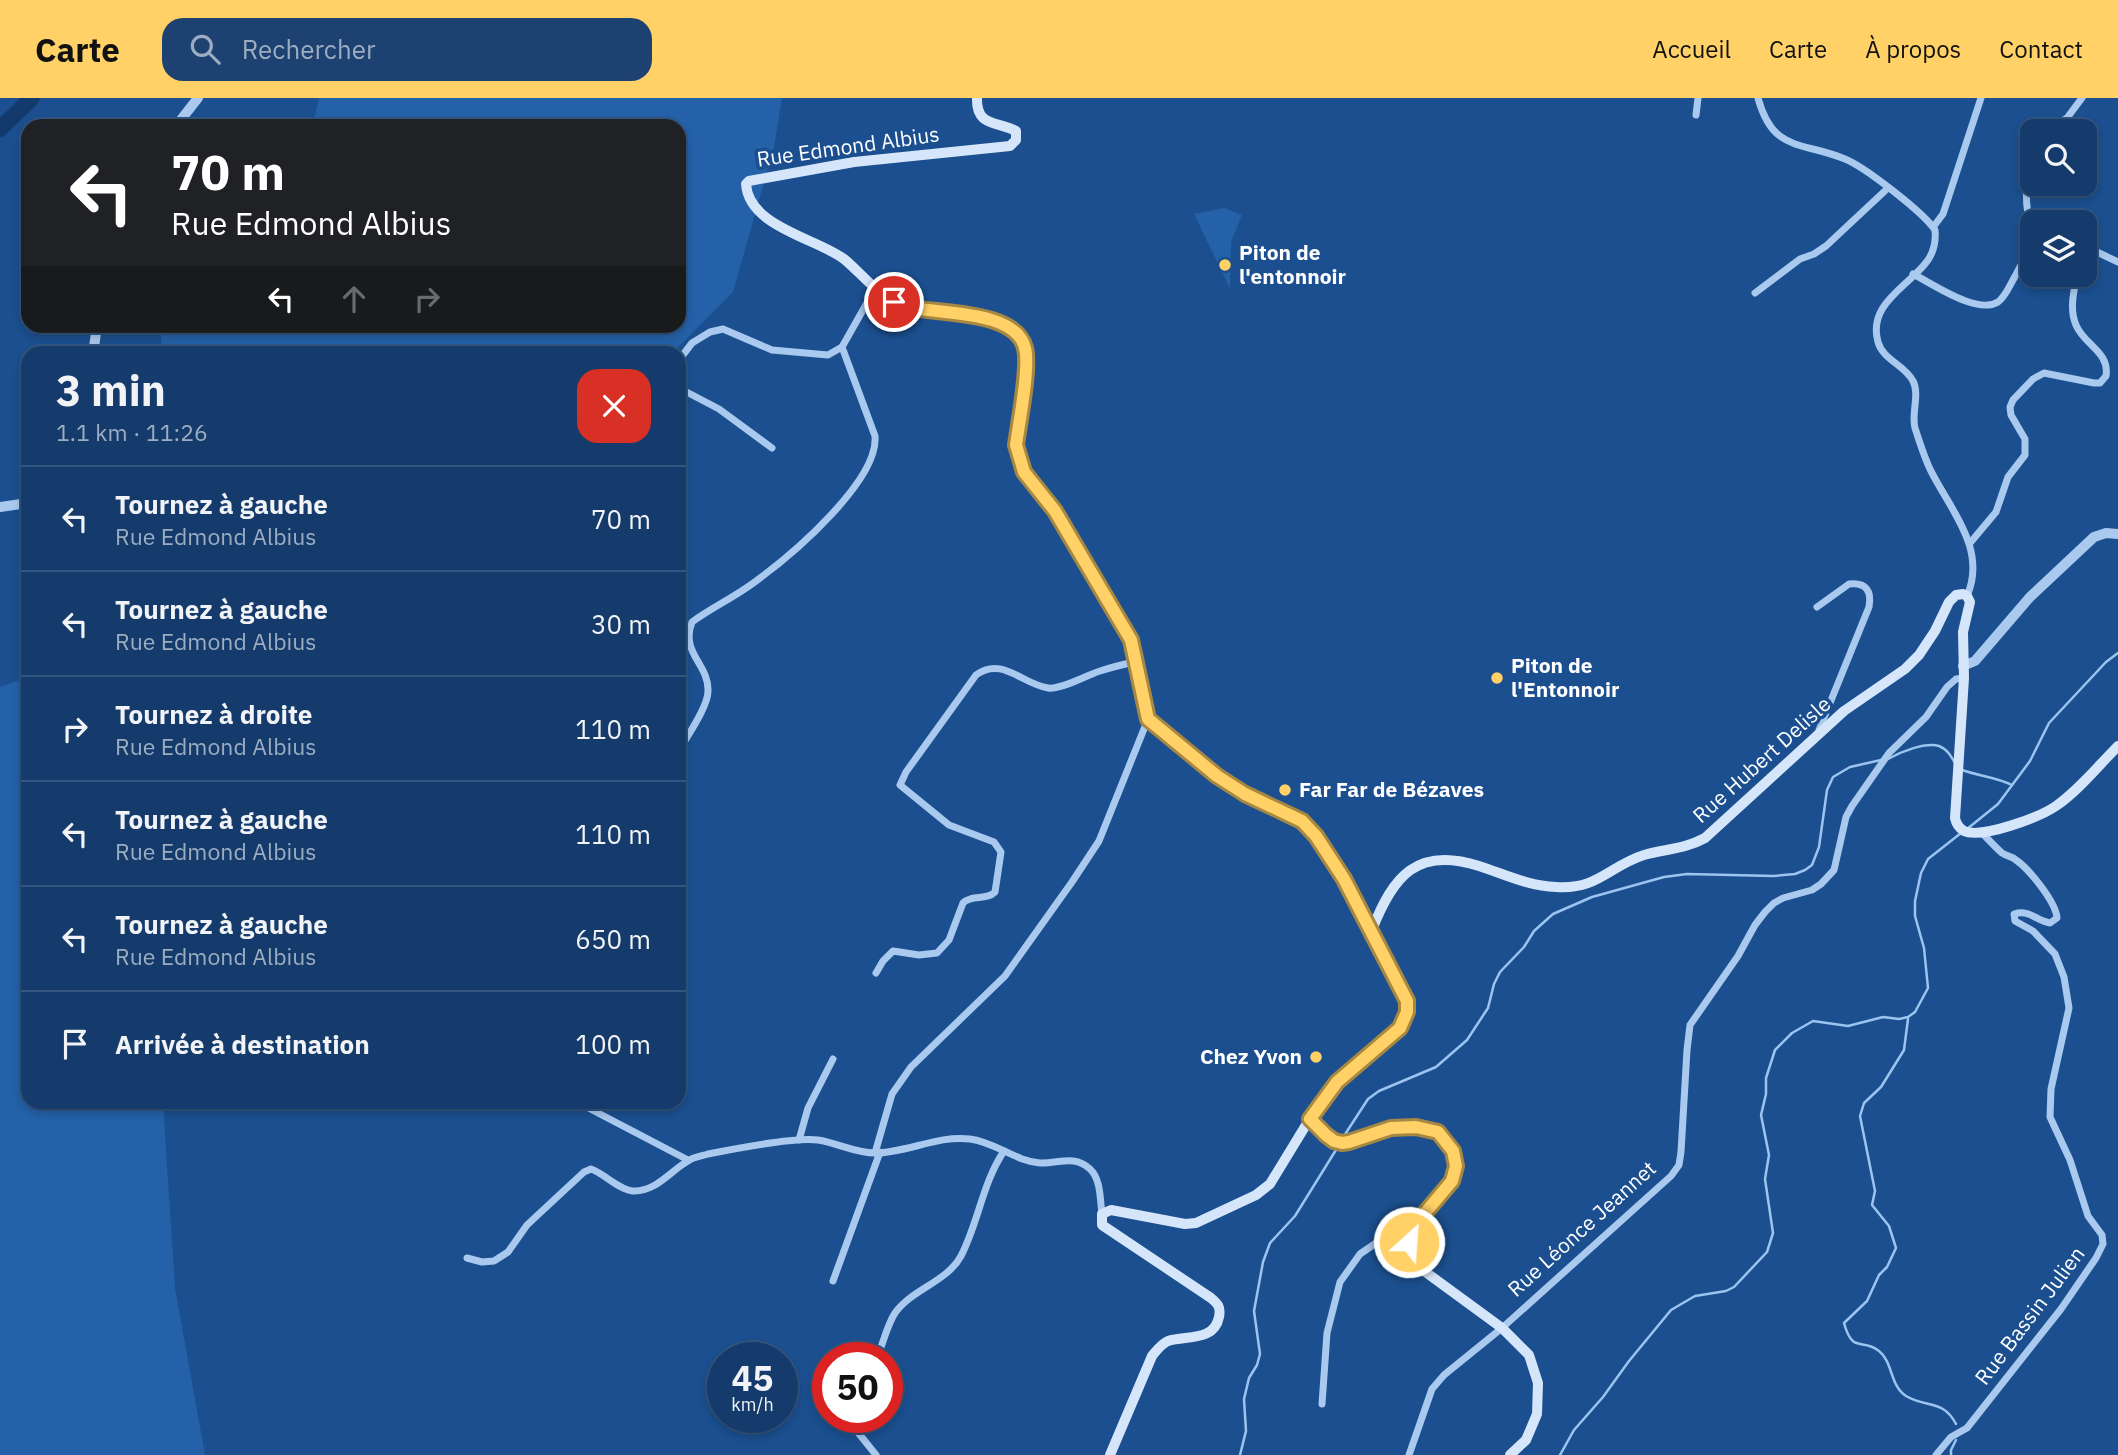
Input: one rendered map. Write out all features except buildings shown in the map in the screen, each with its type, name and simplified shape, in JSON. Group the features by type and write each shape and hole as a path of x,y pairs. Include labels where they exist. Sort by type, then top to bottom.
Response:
{"main road":[{"name":"Rue Edmond Albius","path":"977,98 977,111 984,120 1016,131 1016,140 1010,146 854,162 755,180 746,184 750,200 758,210 790,233 841,257 894,302 914,308 987,319 1016,333 1025,346 1026,360 1016,445 1018,458 1024,472 1055,511 1131,640 1138,661 1148,719"},
{"name":"Rue Hubert Delisle","path":"1372,930 1394,886 1406,873 1431,860 1464,862 1529,883 1556,887 1580,886 1594,882 1644,855 1691,846 1714,831 1844,711 1905,669 1919,655 1935,631 1949,602 1956,595 1967,596"},
{"path":"1967,596 1969,602 1963,632 1964,678 1955,818 1959,827 1977,833 2043,814 2057,805 2118,746"},
{"path":"1110,1455 1152,1356 1168,1341 1199,1337 1208,1332 1217,1324 1220,1314 1219,1305 1211,1298 1102,1225 1102,1214 1111,1210 1185,1224 1196,1223 1256,1195 1270,1184 1337,1082 1394,1035 1405,1020 1407,1001 1372,930 1328,853 1302,821 1236,788 1198,761 1148,719"},
{"path":"1313,1122 1334,1141 1349,1142 1391,1128 1416,1127 1438,1132 1453,1151 1456,1166 1452,1181 1414,1226 1409,1242 1412,1256 1420,1268 1502,1328 1529,1355 1538,1383 1538,1414 1526,1440 1510,1455"}],"street":[{"path":"182,119 198,98"},
{"path":"1696,116 1698,98"},
{"path":"1758,98 1762,113 1776,135 1794,145 1847,160 1870,173 1934,226 1936,240 1933,253 1882,308 1877,330 1878,341 1884,354 1913,381 1914,425 1930,471 1970,543 1973,576 1967,596"},
{"path":"1934,226 1943,214 1981,98"},
{"path":"2065,119 2082,98"},
{"path":"1755,293 1800,259 1826,246 1888,188"},
{"path":"2097,252 2118,262"},
{"path":"1913,274 1973,303 1986,306 2003,297 2020,267"},
{"path":"686,351 692,343 723,328 772,350 828,355 842,347 876,286"},
{"path":"1970,543 1996,512 2008,477 2025,455 2025,439 2011,415 2013,400 2038,375 2052,373 2094,383 2100,383 2106,376 2106,363 2082,337 2073,317 2075,287"},
{"path":"686,738 706,701 708,690 689,644 688,632 692,622 758,581 788,557 850,494 876,447 842,347"},
{"path":"686,392 719,409 772,448"},
{"path":"0,507 21,504"},
{"path":"1964,666 1975,661 2030,597 2094,537 2106,533 2118,534"},
{"path":"1817,607 1849,584 1864,586 1871,597 1870,607 1818,734"},
{"path":"876,973 893,951 919,955 937,953 949,940 963,903 968,898 990,896 995,892 1001,852 995,842 949,825 900,785 928,740 976,675 985,669 1001,668 1030,683 1049,689 1102,670 1138,661"},
{"name":"Rue Léonce Jeannet","path":"1409,1455 1432,1389 1466,1355 1502,1328 1671,1176 1679,1165 1690,1025 1765,912 1783,898 1812,890 1834,870 1846,817 1852,806 1889,753 1926,717 1956,678 1964,678"},
{"path":"833,1280 897,1085 911,1067 1005,976 1099,841 1148,719"},
{"name":"Rue Bassin Julien","path":"1936,1455 1951,1437 1967,1428 2061,1309 2103,1244 2102,1235 2088,1216 2070,1160 2050,1117 2051,1089 2069,1008 2064,977 2054,954 2033,931 2015,921 2014,914 2027,913 2050,923 2057,918 2057,912 2050,899 2015,858 2003,854 1977,833"},
{"path":"799,1140 808,1108 832,1059"},
{"path":"590,1109 688,1160"},
{"path":"467,1258 482,1262 494,1261 508,1251 527,1225 584,1172 591,1169 630,1191 640,1190 671,1175 688,1160 708,1154 799,1140 818,1140 877,1152 947,1139 969,1139 991,1144 1019,1158 1040,1163 1067,1159 1082,1163 1092,1170 1097,1178 1102,1214"},
{"path":"883,1342 895,1312 946,1274 960,1258 991,1171 1004,1151"},
{"path":"1322,1404 1327,1333 1345,1272 1360,1254 1379,1241 1412,1256"},
{"path":"858,1433 876,1455"}],"shaded area":[{"path":"319,98 782,98 774,147 733,292 679,346 161,346 161,333 686,333 686,119 310,119 315,116"},
{"name":"Piton de l'entonnoir","path":"1224,208 1242,215 1231,242 1230,289 1194,214"},
{"path":"21,680 21,1109 163,1109 175,1288 205,1455 0,1455 0,687"}],"waterway":[{"path":"0,129 32,98"},
{"path":"1967,829 1998,804 2030,761 2049,723 2106,662 2118,653"},
{"path":"1888,759 1913,748 1933,745 1944,749 1955,763"},
{"path":"1342,1139 1368,1099 1379,1091 1436,1067 1467,1040 1488,1008 1500,972 1524,947 1534,931 1553,914 1592,897 1664,877 1687,874 1774,876 1805,870 1812,865 1819,847 1827,790 1833,777 1850,767 1881,760"},
{"path":"1962,770 2012,785"},
{"path":"1560,1455 1574,1430 1671,1310 1695,1296 1734,1287 1767,1252 1773,1233 1765,1179 1769,1155 1761,1115 1766,1094 1766,1078 1775,1050 1792,1033 1813,1021 1848,1026 1883,1017 1899,1019 1915,1012 1928,988 1924,948 1915,916 1921,873 1928,859 1961,833"},
{"path":"1908,1019 1904,1050 1881,1087 1864,1103 1860,1116 1875,1191 1872,1205 1889,1226 1896,1248 1867,1301 1844,1323 1851,1339 1873,1347 1884,1356 1901,1392 1913,1400 1940,1407 1956,1424"},
{"path":"1240,1455 1246,1431 1244,1399 1249,1378 1260,1354 1254,1311 1263,1262 1270,1243 1295,1216 1339,1145"},
{"path":"1951,1455 1956,1440"}],"place":[{"name":"Piton de l'entonnoir","path":"1225,265"},
{"name":"Piton de l'Entonnoir","path":"1497,678"},
{"name":"Far Far de Bézaves","path":"1285,790"},
{"name":"Chez Yvon","path":"1316,1057"}],"route":[{"path":"894,302 914,308 987,319 1016,333 1025,346 1026,360 1016,445 1018,458 1024,472 1055,511 1131,640 1138,661 1148,719 1217,776 1245,794 1302,821 1328,853 1363,913 1407,1001 1405,1020 1394,1035 1337,1082 1310,1119 1334,1141 1342,1143 1391,1128 1416,1127 1438,1132 1453,1151 1456,1166 1452,1181 1425,1209 1414,1226 1409,1242"}]}
